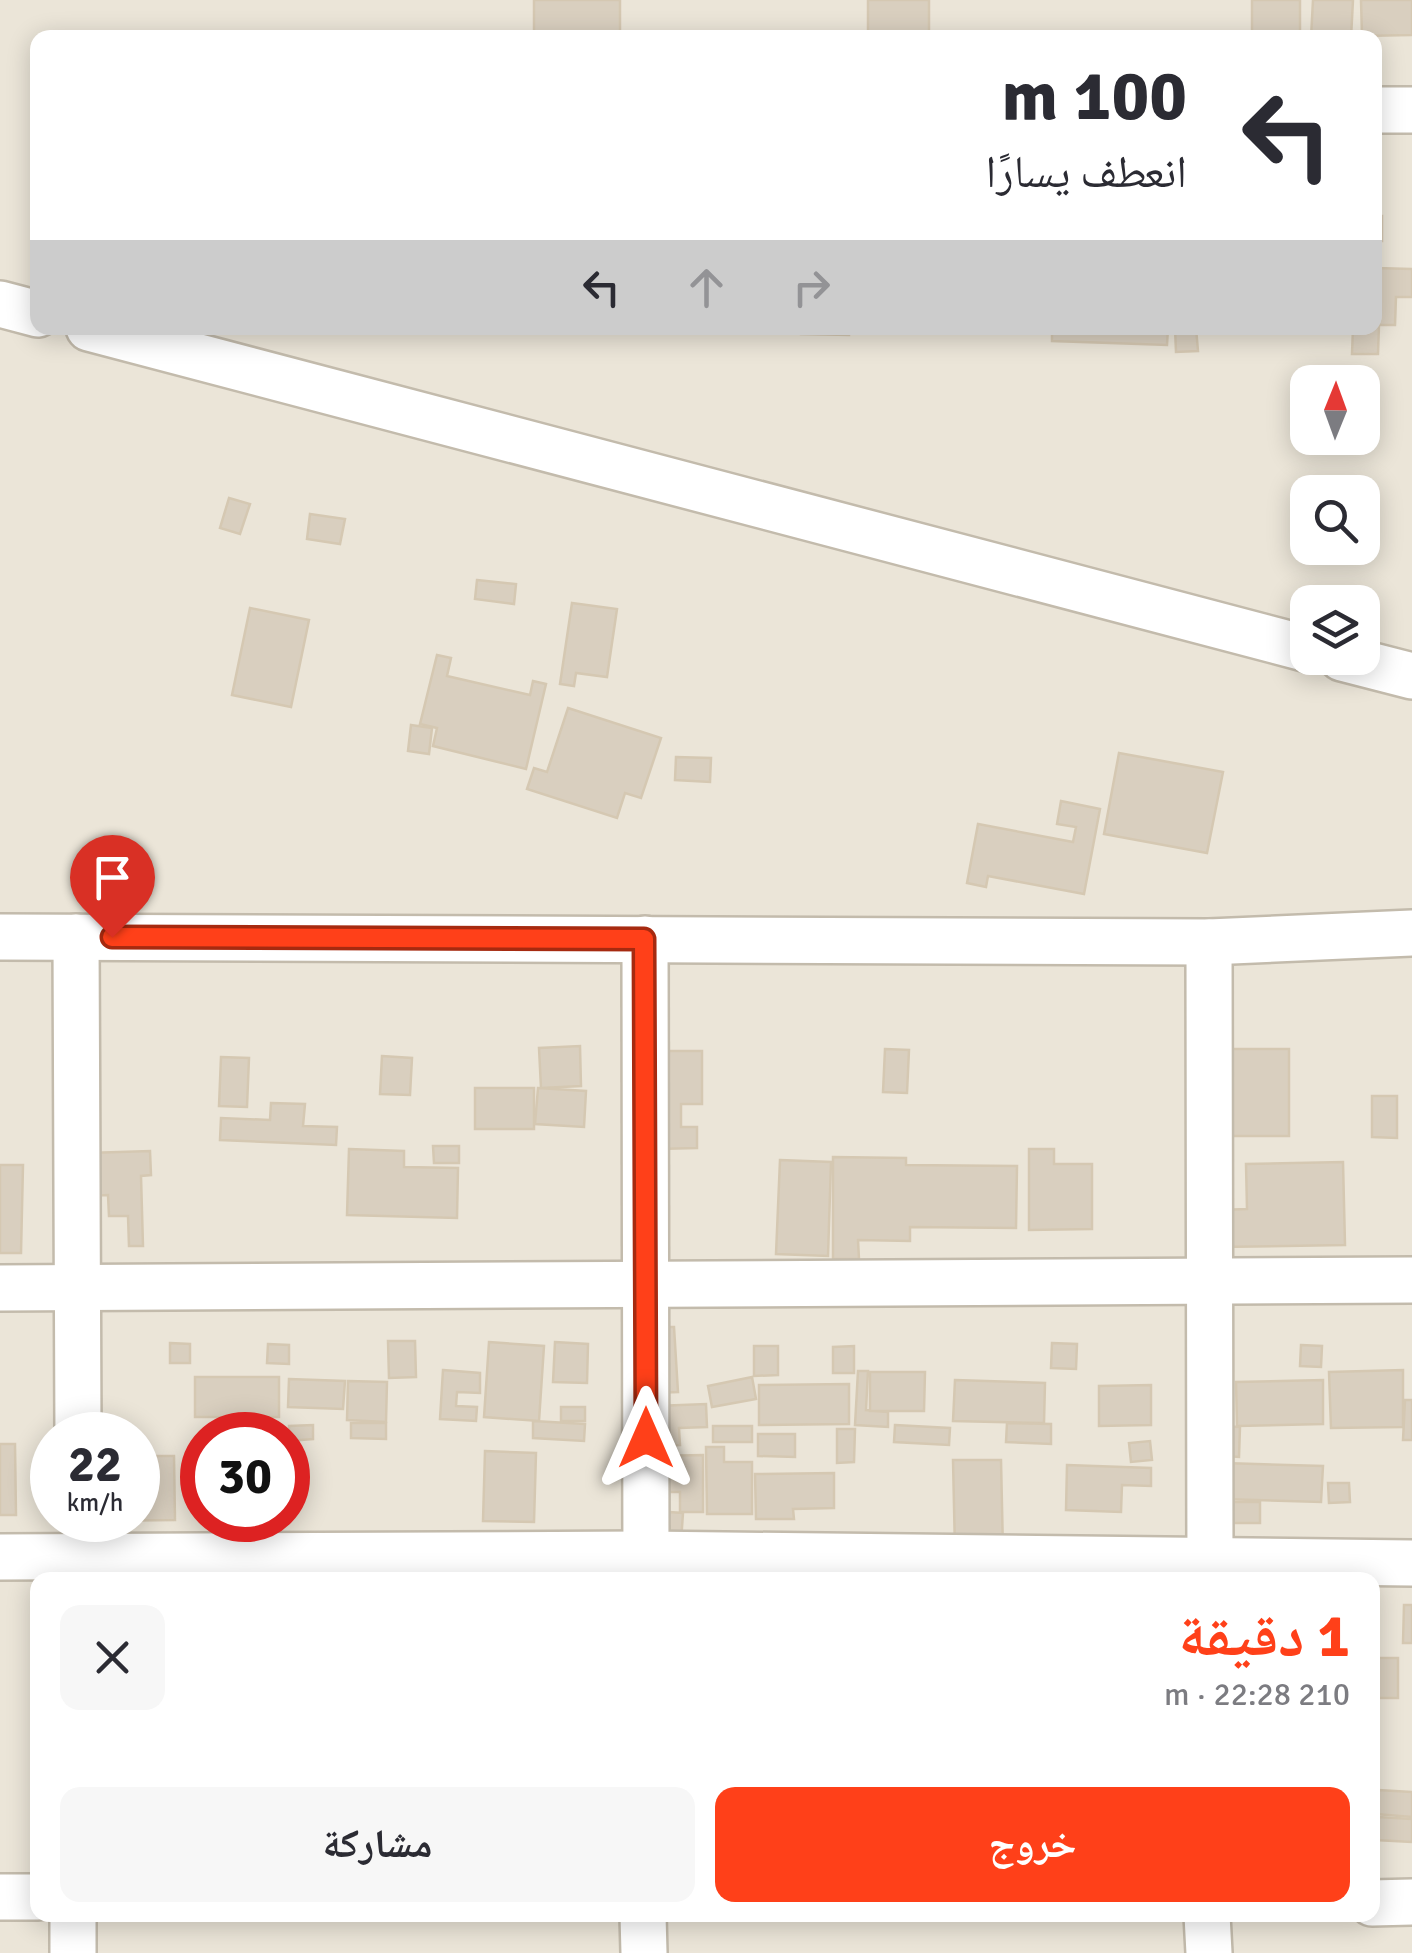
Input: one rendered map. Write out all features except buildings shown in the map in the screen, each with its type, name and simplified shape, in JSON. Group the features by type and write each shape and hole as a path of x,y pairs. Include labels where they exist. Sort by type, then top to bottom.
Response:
{"street":[{"path":"1382,110 1412,110"},
{"path":"0,304 30,312"},
{"path":"116,335 1290,643"},
{"path":"1380,668 1412,676"},
{"path":"0,937 1209,942 1412,933"},
{"path":"76,936 78,1412"},
{"path":"644,939 646,1567"},
{"path":"1209,942 1210,1571"},
{"path":"0,1288 1412,1280"},
{"path":"0,1557 78,1552 646,1567 1210,1571 1412,1563"},
{"path":"0,1897 30,1897"},
{"path":"1380,1903 1412,1902"},
{"path":"72,1953 73,1922"},
{"path":"643,1922 644,1953"},
{"path":"1207,1922 1209,1953"}],"shaded area":[{"path":"0,0 1412,0 1412,1953 0,1953"}],"route":[{"path":"112,937 644,939 646,1438"}]}
